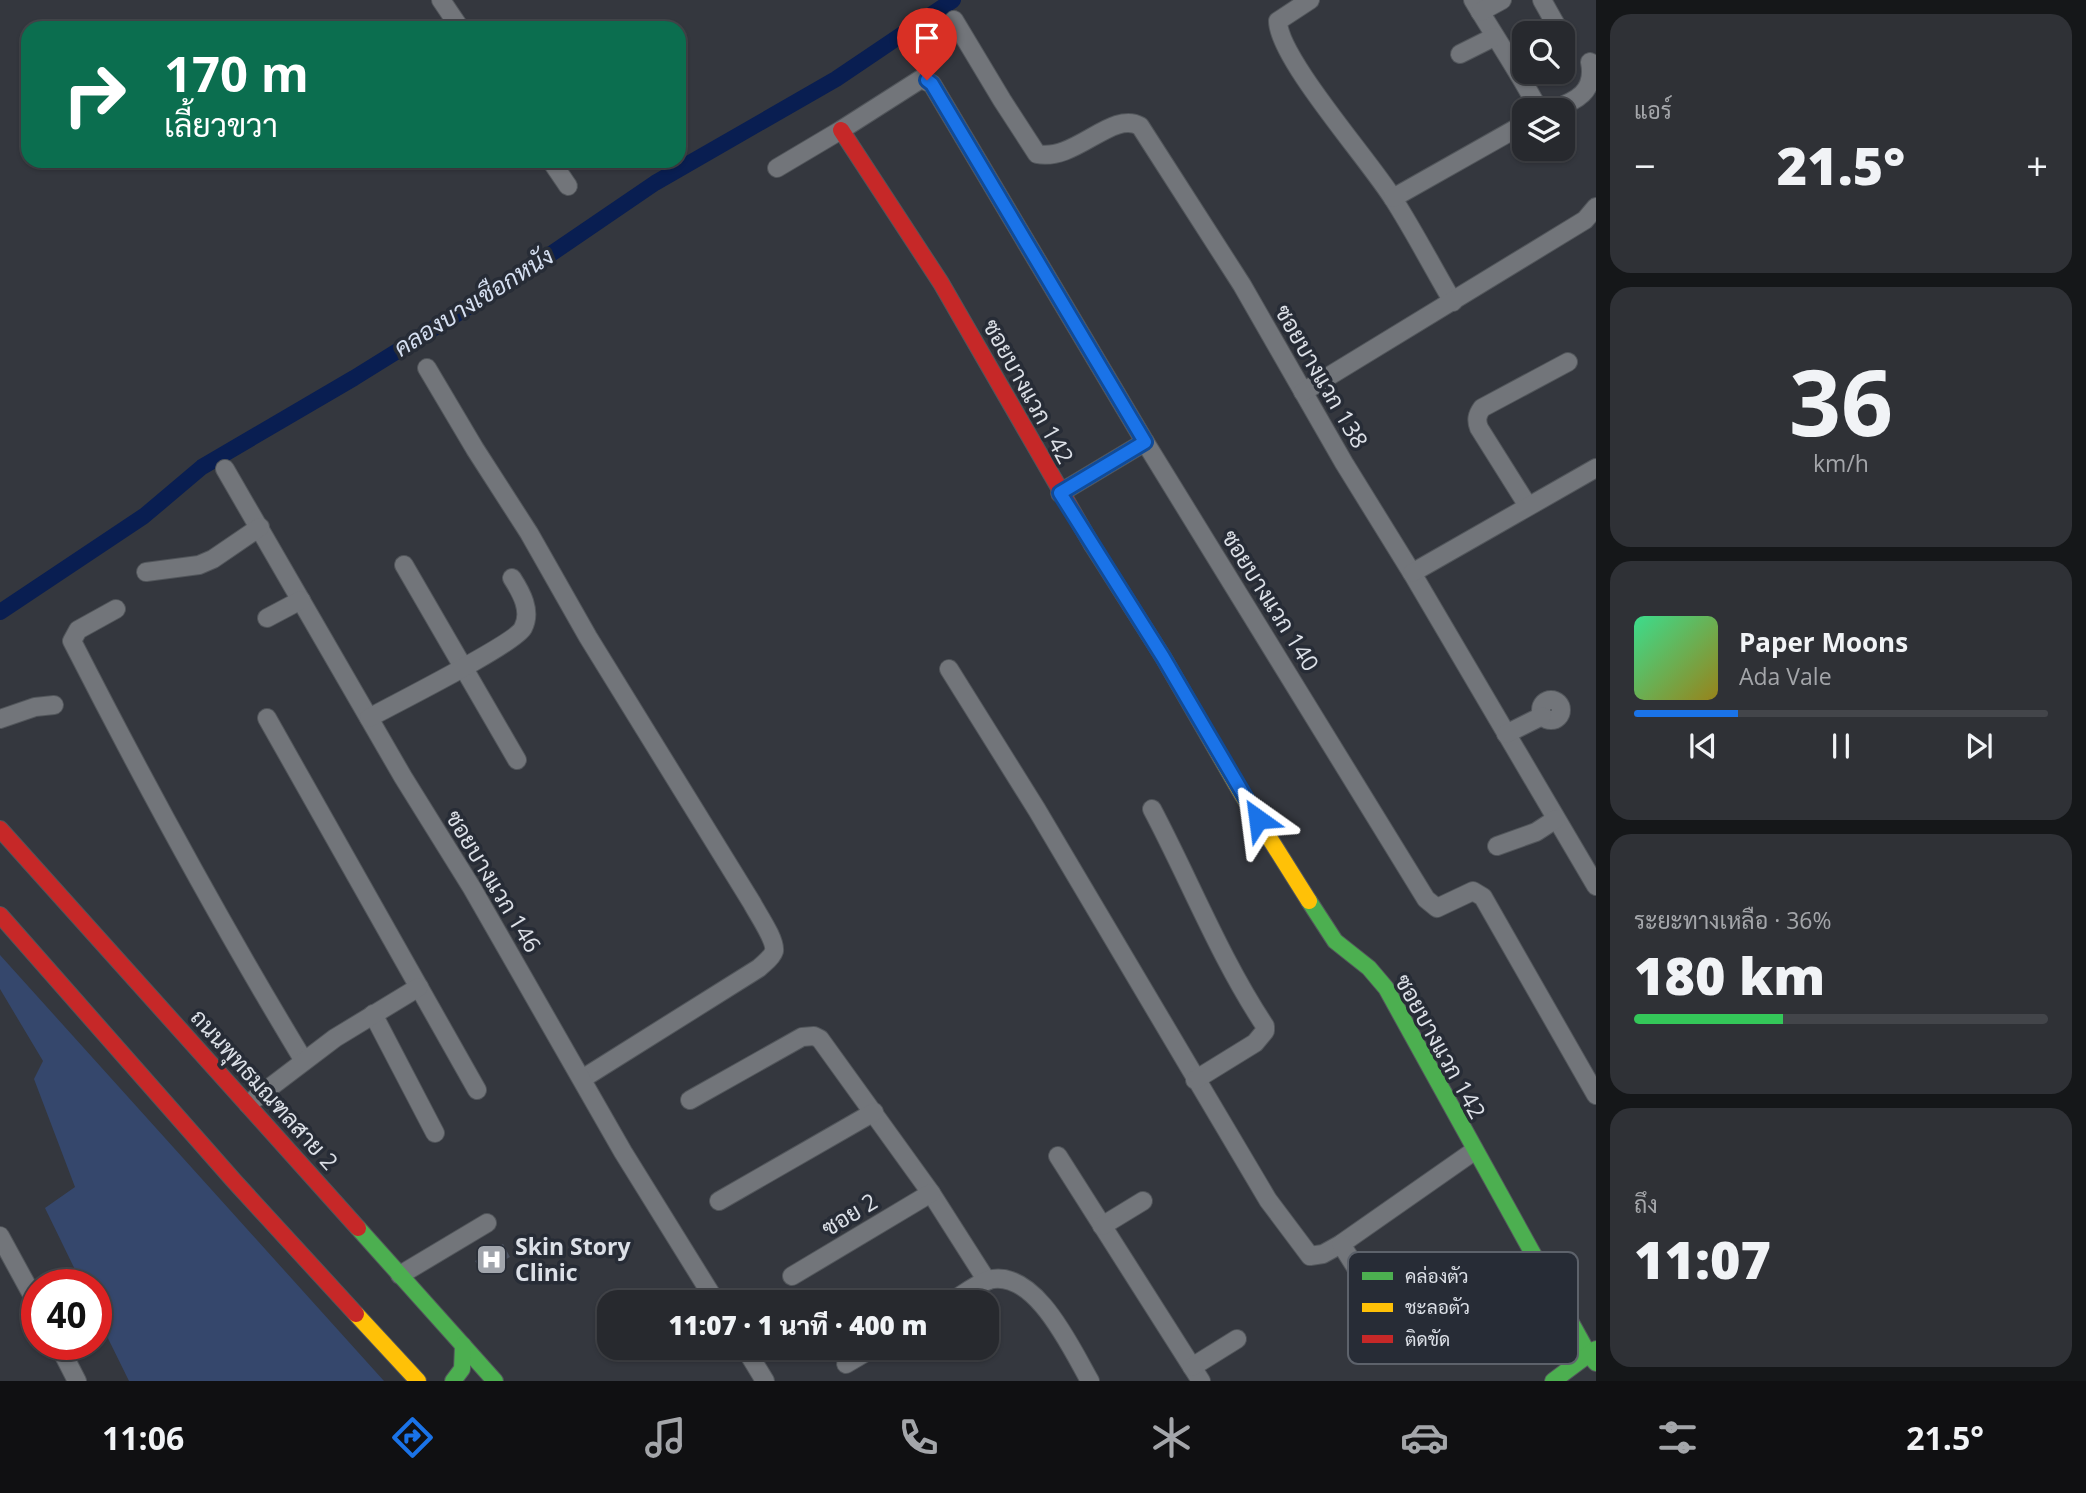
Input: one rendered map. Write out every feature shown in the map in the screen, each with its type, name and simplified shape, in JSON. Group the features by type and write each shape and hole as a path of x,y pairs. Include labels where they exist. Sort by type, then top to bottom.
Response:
{"main road":[{"name":"ซอยบางแวก 142","path":"841,130 941,283 1060,493 1163,657 1243,796 1325,927 1335,942 1369,968 1385,988 1474,1151 1533,1252"},
{"name":"ถนนพุทธมณฑลสาย 2","path":"0,829 495,1381"},
{"path":"0,915 235,1182 418,1381"},
{"name":"ซอยบางแวก 142","path":"1578,1328 1594,1355"},
{"path":"453,1381 463,1366 463,1345"},
{"path":"1553,1381 1594,1355"}],"street":[{"path":"441,0 455,21"},
{"path":"1310,0 1278,21 1280,34 1301,73 1393,198 1453,302"},
{"path":"1502,0 1477,6 1533,98"},
{"path":"1542,0 1554,21"},
{"name":"ซอยบางแวก 138","path":"954,20 1037,154 1050,157 1063,153 1116,125 1132,122 1139,126 1242,285 1344,463 1412,573 1596,886"},
{"path":"1460,54 1494,37"},
{"path":"1575,99 1588,89 1594,75 1590,62"},
{"name":"ซอยบางแวก 140","path":"841,130 920,79 932,84 1145,442 1426,899 1437,908 1473,891 1483,897 1596,1095"},
{"path":"777,167 841,130"},
{"path":"1393,198 1512,131"},
{"path":"556,168 568,186"},
{"path":"1303,392 1585,220 1596,207"},
{"path":"1528,506 1479,428 1478,414 1482,408 1568,362"},
{"path":"427,368 529,533 588,637 752,903 773,942 774,950 770,958 759,968 582,1079"},
{"path":"1060,493 1145,442"},
{"path":"1412,573 1596,468"},
{"name":"ซอยบางแวก 146","path":"229,476 369,718 472,888 623,1152 709,1290"},
{"path":"146,572 199,565 213,559 260,527"},
{"path":"404,565 517,760"},
{"path":"369,718 512,639 523,628 523,596 512,578"},
{"path":"267,618 302,600"},
{"path":"116,609 78,630 72,641 239,953 303,1061"},
{"path":"949,669 1044,821 1195,1080 1268,1200 1301,1248 1315,1257 1341,1244 1474,1151"},
{"path":"0,719 35,707 54,705"},
{"path":"1506,734 1542,716"},
{"path":"267,718 477,1090"},
{"path":"1152,809 1181,863 1237,983 1265,1026 1265,1031 1255,1043 1195,1080"},
{"path":"1497,846 1536,832 1556,819"},
{"path":"248,1104 303,1061 419,987"},
{"path":"373,1014 435,1133"},
{"path":"690,1100 802,1037 814,1036 820,1039 931,1194 987,1281"},
{"path":"719,1201 874,1112"},
{"path":"1058,1156 1196,1374 1237,1339"},
{"name":"ซอย 2","path":"792,1276 931,1194"},
{"path":"1101,1226 1143,1201"},
{"path":"400,1275 487,1223"},
{"path":"0,1236 21,1275"},
{"path":"1341,1244 1348,1255"},
{"path":"972,1290 987,1281 997,1279 1030,1292 1039,1299 1058,1325 1090,1381"},
{"path":"66,1360 77,1381"},
{"path":"752,1360 765,1381"},
{"path":"846,1364 853,1360"}],"shaded area":[{"path":"0,955 384,1381 129,1381 112,1346 112,1269 75,1269 45,1208 75,1187 34,1079 43,1061 0,989"}],"building":[{"name":"Skin Story Clinic","path":"503,1244 510,1257 483,1272 475,1261"}],"waterway":[{"name":"คลองบางเชือกหนัง","path":"686,165 836,79 953,0"},
{"name":"คลองบางเชือกหนัง","path":"0,612 144,516 202,467 354,378 523,273 681,168"}],"traffic: fast":[{"path":"1309,901 1335,941 1369,968 1386,988 1532,1252"},
{"path":"358,1228 495,1381"},
{"path":"1578,1335 1596,1363"},
{"path":"453,1381 462,1369 463,1345"},
{"path":"1578,1362 1596,1349"},
{"path":"1553,1381 1576,1364"}],"traffic: slow":[{"path":"1092,545 1163,657 1243,796 1309,901"},
{"path":"356,1314 418,1381"}],"traffic: jam":[{"path":"841,130 941,283 1092,545"},
{"path":"0,829 358,1228"},
{"path":"0,915 235,1182 356,1314"}],"place":[{"name":"Skin Story Clinic","path":"492,1259"}],"route":[{"path":"927,80 932,84 1145,442 1060,493 1163,657 1258,819"}]}
